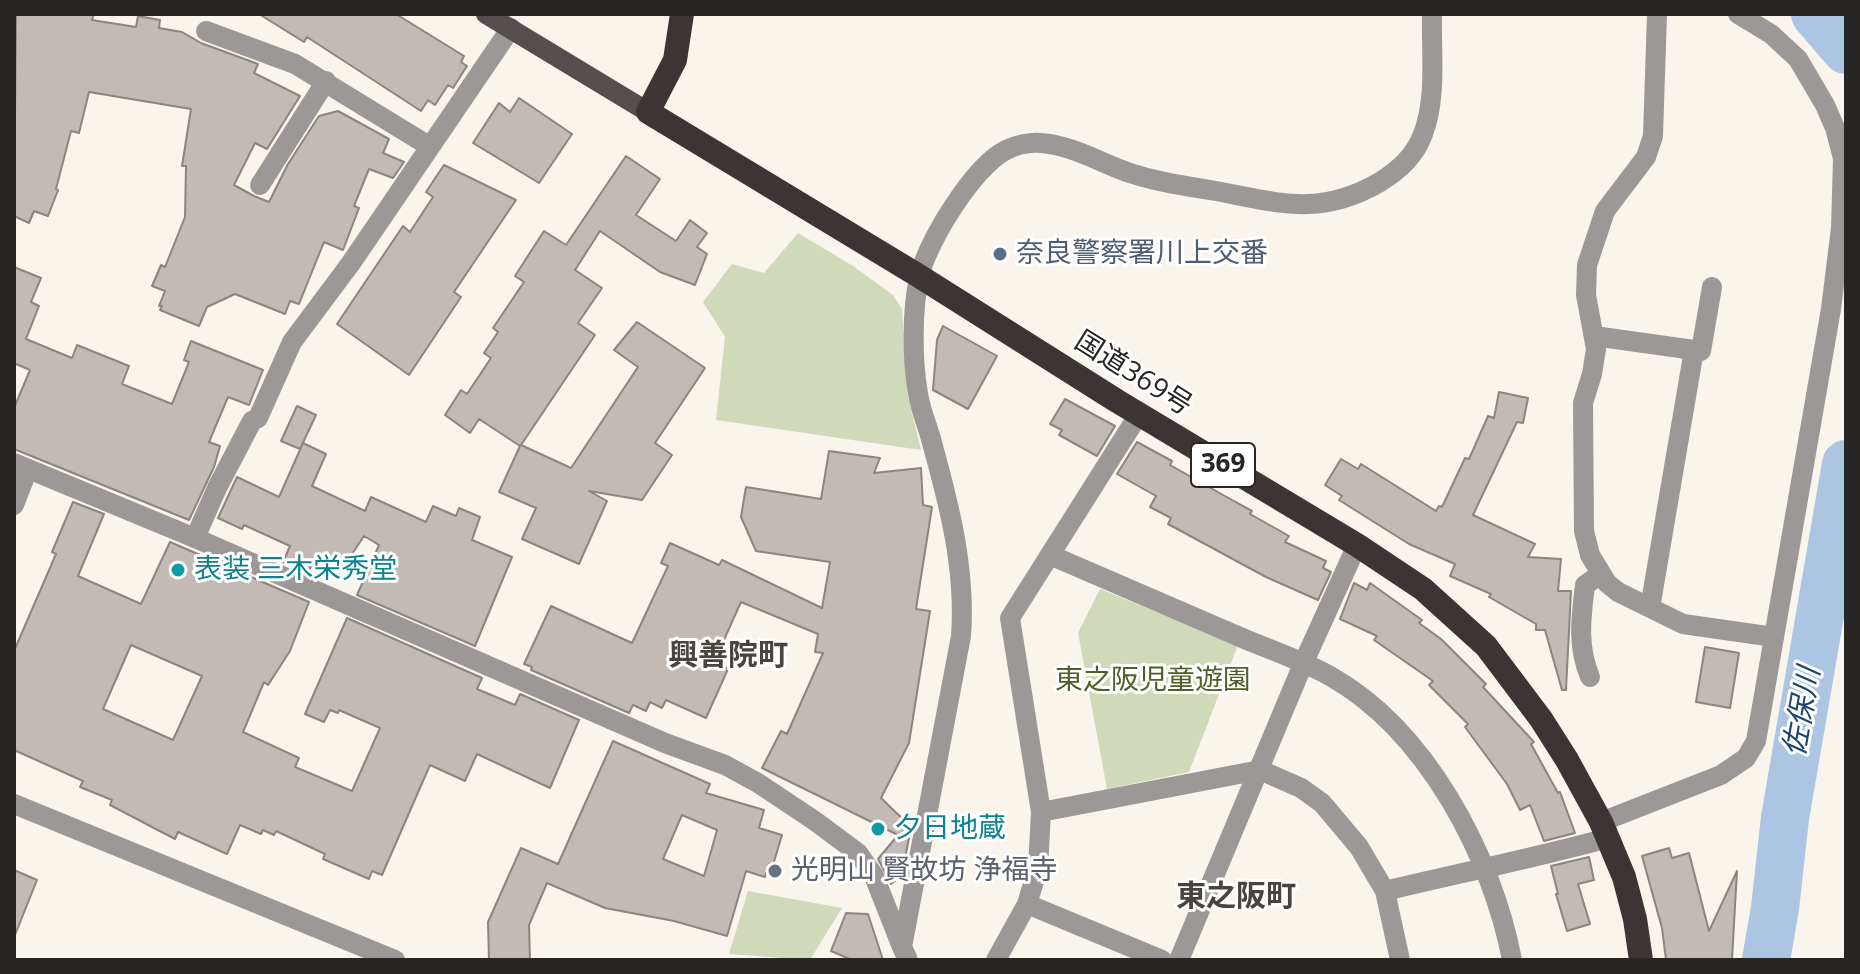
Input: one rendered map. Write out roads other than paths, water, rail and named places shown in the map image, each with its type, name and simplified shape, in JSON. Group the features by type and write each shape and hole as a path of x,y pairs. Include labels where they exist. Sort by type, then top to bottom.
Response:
{"highway":[{"path":"648,112 675,60 682,14"},
{"name":"国道369号","path":"648,112 1357,545 1423,589 1486,646 1541,719 1605,830 1624,877 1641,960"}],"main road":[{"path":"486,14 648,112"}],"street":[{"path":"905,954 963,611 956,537 918,393 915,334 919,276 938,229 971,182 998,156 1024,144 1063,147 1129,173 1159,181 1295,205 1340,201 1361,193 1390,176 1413,155 1423,135 1430,114 1432,14"},
{"path":"1657,14 1653,136 1646,157 1605,211 1587,265 1586,295 1596,349 1583,403 1581,427 1584,531 1590,555 1601,574 1618,592 1683,624 1774,637"},
{"path":"1385,891 1544,856 1721,775 1746,758 1756,741 1831,309 1841,228 1844,158 1825,105 1798,59 1771,34 1738,14"},
{"path":"195,538 252,421 258,418 292,342 351,263 429,146 482,75 511,28"},
{"path":"206,31 295,64 429,146"},
{"path":"260,185 326,81"},
{"path":"1594,336 1701,351 1712,287"},
{"path":"1650,608 1694,350"},
{"path":"996,960 1027,904 1038,868 1041,812 1010,618 1139,414"},
{"path":"14,505 21,466 195,538 665,743 725,765 805,814 858,853 874,876 905,954"},
{"path":"1179,960 1303,664 1357,545"},
{"path":"1050,555 1330,676 1391,724 1448,796 1463,821 1506,928 1512,960"},
{"path":"1590,677 1580,640 1582,606 1585,585 1601,574"},
{"path":"1041,812 1260,770 1301,788 1322,803 1359,847 1385,891 1400,960"},
{"path":"14,804 395,960"},
{"path":"1027,904 1162,960"}],"waterway":[{"name":"佐保川","path":"1815,14 1846,50"},
{"name":"佐保川","path":"1766,960 1785,818 1846,464"}],"place":[{"name":"奈良警察署川上交番","path":"1000,254"},
{"name":"表装 三木栄秀堂","path":"178,570"},
{"name":"夕日地蔵","path":"878,829"},
{"name":"光明山 賢故坊 浄福寺","path":"775,871"}],"district":[{"name":"興善院町","path":"728,656"},
{"name":"東之阪町","path":"1236,897"}],"park label":[{"name":"東之阪児童遊園","path":"1153,681"}]}
